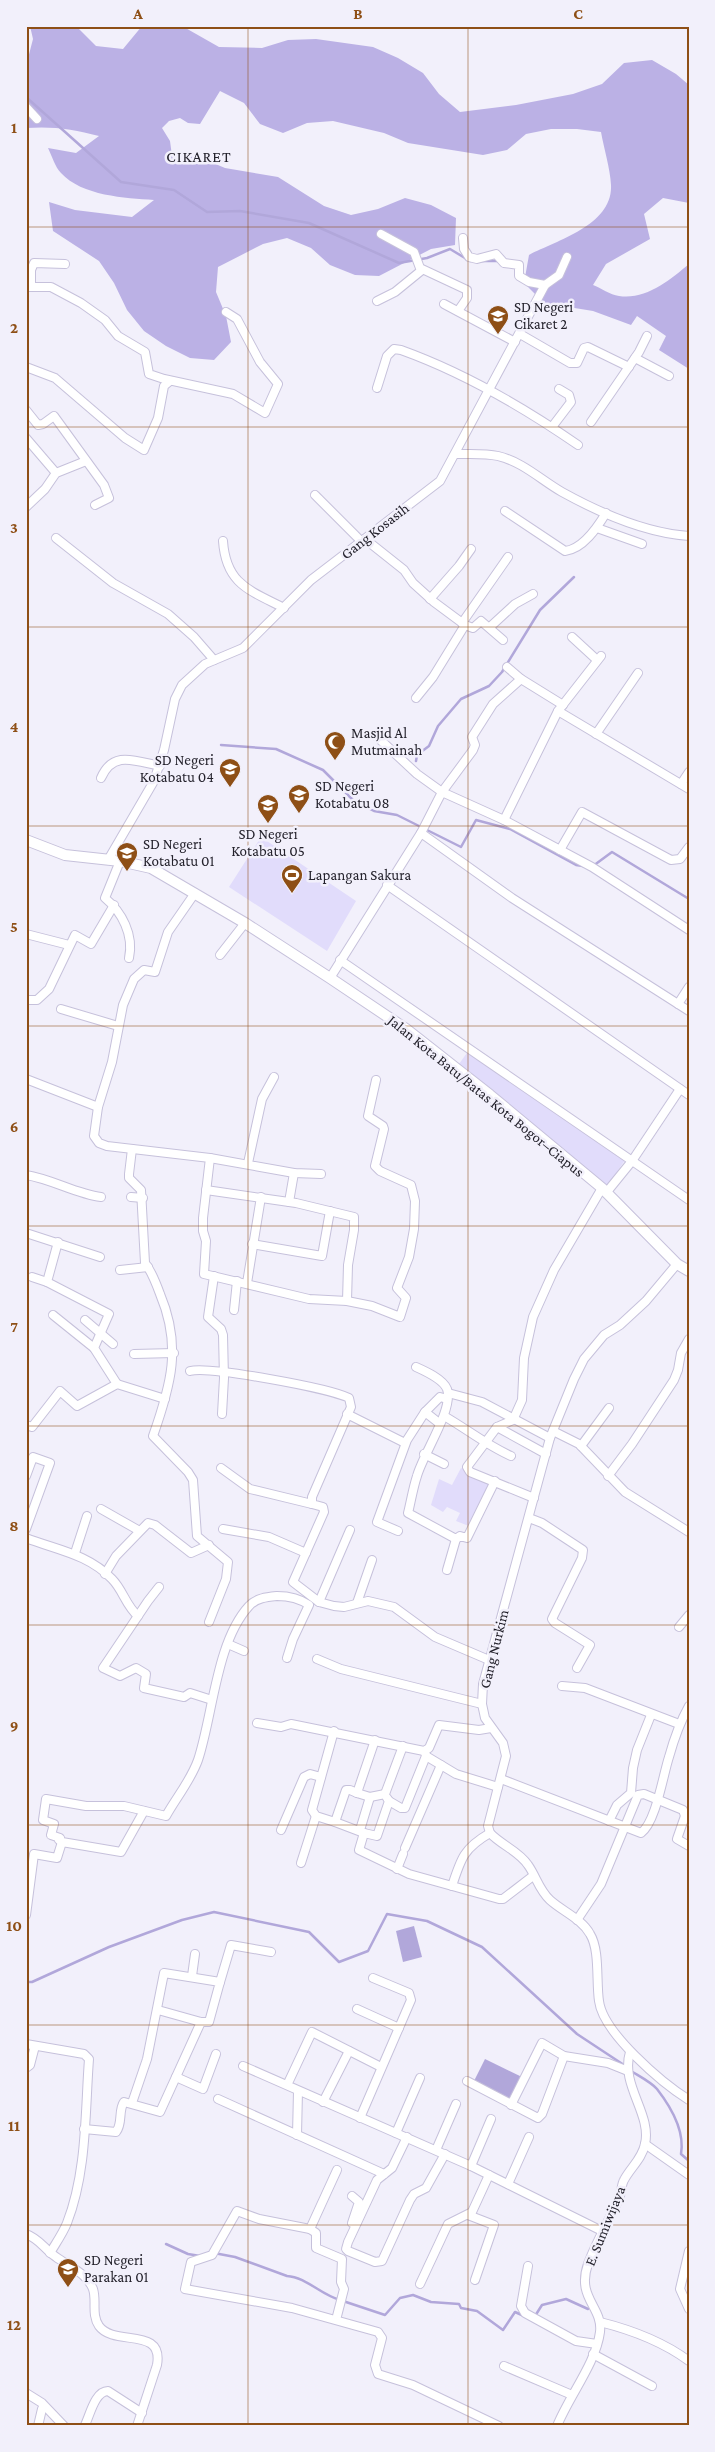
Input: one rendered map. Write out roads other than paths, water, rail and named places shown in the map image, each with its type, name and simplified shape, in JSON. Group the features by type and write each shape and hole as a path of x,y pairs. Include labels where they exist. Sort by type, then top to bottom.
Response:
{"main road":[{"name":"Jalan Kota Batu/Batas Kota Bogor–Ciapus","path":"26,840 65,855 120,861 152,868 245,923 330,978 406,1029 490,1095 604,1191 677,1264 689,1271"}],"street":[{"path":"26,108 37,118"},
{"path":"381,234 410,249 417,255 416,260 421,269 436,274 468,290 467,298 458,311"},
{"path":"462,238 464,249 469,257 477,259 496,254 501,259 519,265 519,276 529,282 545,285"},
{"name":"Gang Kosasih","path":"108,860 147,793 160,766 177,692 196,670 243,648 311,580 440,481 545,285 559,275 567,257"},
{"path":"65,264 34,264 31,270 29,287 55,289 92,309 105,320 118,336 145,352 149,374 170,381 233,394 265,413 278,384 260,362 237,319 226,312"},
{"path":"377,301 395,292 421,269"},
{"path":"444,304 515,342"},
{"path":"520,334 570,363 577,363 584,348 588,347 629,367"},
{"path":"591,422 635,358 647,336"},
{"path":"377,388 387,356 394,349 442,366 489,390 552,427 578,445"},
{"path":"635,358 669,376"},
{"path":"26,368 55,378 125,438 144,450 158,418 164,386 170,381"},
{"path":"552,427 571,402 569,395 559,389"},
{"path":"26,410 38,425 44,424 54,416 104,485 109,498 95,505"},
{"path":"26,438 56,473"},
{"path":"456,454 490,454 514,461 562,492 606,513 640,527 689,536"},
{"path":"26,506 45,489 56,473 86,461"},
{"path":"315,495 363,541 404,570 413,583 463,624 474,628 481,621 503,640"},
{"path":"506,511 565,551 574,550 597,528 606,513"},
{"path":"597,528 642,544"},
{"path":"56,538 113,583 168,614 194,637 214,660"},
{"path":"223,541 227,564 237,582 284,608"},
{"path":"430,598 459,566 471,549"},
{"path":"416,698 433,677 463,624 508,556"},
{"path":"490,627 515,604 532,594"},
{"path":"504,820 561,708 599,658 572,637"},
{"path":"507,667 596,734 689,789"},
{"path":"596,734 638,673"},
{"path":"330,978 422,832 442,792 473,750 475,745 472,737 488,710 521,679"},
{"path":"374,734 417,774 442,792 504,820 592,867 689,930"},
{"path":"101,778 106,767 111,762 119,760 160,766"},
{"path":"681,784 689,772"},
{"path":"560,850 582,812 670,860 680,859 689,847"},
{"path":"422,832 512,898 689,1011"},
{"path":"120,861 105,898 114,905 127,927 131,943 129,958"},
{"path":"388,885 689,1095"},
{"path":"195,893 168,932 155,972 144,970 134,979 123,1005 112,1062 98,1107 94,1136 99,1143 107,1146 248,1163 294,1173 321,1174"},
{"path":"26,1000 37,1000 49,989 75,935 91,944 114,905"},
{"path":"220,955 245,923"},
{"path":"26,934 69,945"},
{"path":"340,960 689,1200"},
{"path":"678,1004 689,987"},
{"path":"61,1009 118,1026"},
{"path":"248,1163 262,1099 274,1077"},
{"path":"26,1079 98,1107"},
{"path":"210,1158 203,1228 206,1241 204,1272 309,1299 347,1301 378,1308 400,1317 406,1301 405,1296 397,1288 409,1257 415,1213 414,1190 407,1182 380,1171 375,1166 384,1129 383,1126 368,1116 376,1080"},
{"path":"534,1498 470,1472 467,1467 497,1427 514,1420 522,1400 524,1358 533,1317 554,1270 604,1191 632,1161 680,1089"},
{"path":"132,1149 129,1178 141,1190 143,1198 145,1263 170,1325 174,1353 165,1399 153,1436 188,1472 193,1480 195,1488 195,1529 200,1539 228,1562 229,1569 220,1598 209,1622"},
{"path":"289,1202 294,1173"},
{"path":"26,1175 45,1178 90,1195 101,1197"},
{"path":"206,1190 289,1202 351,1216 355,1221 348,1265 347,1301"},
{"path":"131,1196 143,1198"},
{"path":"247,1283 261,1197"},
{"path":"252,1244 322,1256 330,1210"},
{"path":"26,1233 100,1257"},
{"path":"47,1282 58,1242"},
{"name":"Gang Nurkim","path":"490,1833 488,1826 506,1752 503,1743 485,1718 482,1704 483,1684 552,1435 584,1359 604,1335 620,1325 646,1301 677,1264"},
{"path":"120,1270 148,1267"},
{"path":"214,1276 208,1317 222,1329 223,1335 222,1414"},
{"path":"32,1277 47,1282 110,1314 94,1348"},
{"path":"234,1310 237,1281"},
{"path":"52,1315 94,1348 116,1384 165,1399"},
{"path":"86,1320 113,1344"},
{"path":"608,1476 632,1444 674,1380 681,1353 689,1339"},
{"path":"134,1354 174,1353"},
{"path":"416,1367 445,1385 447,1396 441,1420 424,1454 408,1513 456,1538 468,1537 495,1481"},
{"path":"190,1371 196,1369 224,1372 316,1388 346,1396 352,1401 312,1497 312,1504"},
{"path":"26,1425 32,1427 60,1391 77,1406 116,1384"},
{"path":"398,1531 377,1522 406,1443 425,1412 436,1399 447,1396 482,1402 514,1420 580,1446 625,1492 689,1532"},
{"path":"580,1446 610,1408"},
{"path":"425,1412 468,1430 484,1444 511,1456"},
{"path":"348,1414 406,1443"},
{"path":"497,1427 546,1454"},
{"path":"424,1454 444,1464"},
{"path":"26,1476 33,1457 50,1464 26,1529"},
{"path":"221,1468 250,1489 323,1507 324,1512 288,1596"},
{"path":"101,1509 138,1530"},
{"path":"75,1553 87,1516"},
{"path":"529,1518 542,1523 583,1550 582,1558 552,1619 554,1624 590,1645 577,1668"},
{"path":"105,1574 116,1556 138,1530 151,1522 191,1553 209,1545"},
{"path":"223,1529 269,1538 306,1553"},
{"path":"319,1602 350,1530"},
{"path":"26,1538 51,1548 75,1553 90,1561 112,1579 129,1609 138,1616"},
{"path":"447,1570 456,1538"},
{"path":"357,1603 372,1560"},
{"path":"294,1582 319,1602 344,1607 357,1603 374,1602 398,1608 435,1637 489,1660"},
{"path":"159,1587 103,1668 120,1676 136,1668 146,1674 144,1688 184,1697 190,1693 212,1700"},
{"path":"144,1811 121,1852 62,1842 60,1838 51,1835 54,1824 43,1820 46,1799 86,1806 124,1806 166,1816 198,1762 212,1700 228,1644 249,1606 266,1597 288,1596 305,1602 309,1608 293,1638 287,1658"},
{"path":"679,1627 689,1615"},
{"path":"228,1644 244,1651"},
{"path":"317,1659 341,1669 482,1704"},
{"path":"562,1686 585,1688 651,1715 679,1724"},
{"path":"257,1723 281,1727 290,1724 334,1731 403,1746 425,1753 440,1765 467,1778 499,1783 610,1821 638,1833 643,1832 658,1800 679,1724 689,1706"},
{"path":"610,1821 617,1805 631,1793 637,1750 651,1715"},
{"path":"335,1822 346,1790 370,1797 387,1798 401,1808 405,1808 425,1753 439,1725 479,1730 491,1728"},
{"path":"334,1731 312,1807 312,1814 377,1836 403,1746"},
{"path":"357,1794 374,1740"},
{"path":"397,1869 440,1765"},
{"path":"281,1830 303,1778 310,1774 321,1777"},
{"path":"577,1920 601,1884 623,1827 638,1795 644,1794 685,1812 677,1839 689,1846"},
{"path":"370,1797 359,1850 397,1869 503,1899 533,1876"},
{"path":"301,1863 316,1816"},
{"path":"452,1886 459,1863 469,1848 490,1833 528,1864 533,1876 548,1898 587,1928 595,1945 600,2009 630,2052 665,2083 689,2100"},
{"path":"26,1915 34,1854 57,1858 62,1842"},
{"path":"158,2010 201,2022 210,2020 231,1945 271,1952"},
{"path":"192,1976 195,1954"},
{"path":"132,2103 147,2059 164,1973 220,1982"},
{"path":"360,2118 411,1997 409,1993 373,1978"},
{"path":"357,2009 399,2028"},
{"path":"84,2130 116,2132 119,2128 122,2103 132,2103 160,2112 201,2022"},
{"path":"289,2081 312,2032 381,2067"},
{"path":"26,2044 89,2056 84,2130 74,2201 66,2224 50,2253"},
{"path":"510,2105 540,2044 545,2044 564,2056 628,2067"},
{"path":"26,2068 30,2065 35,2046"},
{"path":"323,2102 349,2051"},
{"path":"630,2052 629,2081 642,2117 645,2144 689,2175"},
{"path":"176,2076 203,2089 216,2054"},
{"path":"468,2081 535,2118 540,2117 564,2056"},
{"path":"243,2066 445,2154 604,2232"},
{"path":"396,2133 420,2078"},
{"path":"297,2135 298,2091"},
{"path":"218,2099 384,2174"},
{"path":"436,2150 456,2104"},
{"path":"471,2166 491,2120"},
{"path":"508,2184 529,2136"},
{"path":"407,2137 392,2168 377,2180 346,2247 348,2252 377,2263 382,2260 410,2200 414,2194 426,2188 445,2154"},
{"name":"E. Sumiwijaya","path":"600,2322 587,2295 585,2283 589,2263 620,2196 624,2181 638,2162 645,2144"},
{"path":"310,2229 337,2170"},
{"path":"420,2284 448,2224 453,2219 472,2212 489,2175"},
{"path":"339,2257 359,2202 352,2196"},
{"path":"336,2320 344,2289 341,2282 342,2259 316,2248 316,2233 310,2229 259,2219 237,2211 214,2253 191,2262 185,2289 247,2299 375,2330 381,2334 382,2341 376,2365 378,2374 413,2385 499,2426"},
{"path":"468,2215 488,2220 494,2225 475,2280"},
{"path":"26,2234 36,2238 50,2253 78,2271 90,2283 94,2295 96,2319 104,2330 148,2342 156,2348 159,2355 157,2365 138,2426"},
{"path":"689,2251 680,2289 689,2309"},
{"path":"528,2266 521,2306 524,2313 546,2323 576,2341 597,2344"},
{"path":"557,2426 593,2354 597,2344 600,2322 620,2327 660,2342 689,2361"},
{"path":"593,2354 652,2386"},
{"path":"504,2366 572,2395"},
{"path":"85,2425 98,2395 104,2391 108,2391 142,2413"},
{"path":"26,2393 42,2403 64,2426"},
{"path":"38,2426 42,2409"}],"waterway":[{"path":"26,97 121,182 174,190 207,212 240,211 309,223 399,263 427,258 450,249 470,261"},
{"path":"481,261 500,261"},
{"path":"416,761 417,755 429,746 438,726 461,699 489,686 502,672 540,610 574,577"},
{"path":"221,745 276,749 323,770 354,801 374,811 397,815 461,847 476,820 510,829 576,865 583,866"},
{"path":"593,866 612,852 689,899"},
{"path":"26,1982 32,1982 109,1947 182,1920 214,1912 309,1932 339,1962 368,1951 387,1914 427,1921 482,1947 577,2034 627,2067"},
{"path":"631,2071 654,2086 667,2104 679,2128 682,2145 681,2154 689,2161"},
{"path":"166,2244 188,2254 200,2256"},
{"path":"214,2253 235,2257 287,2276 301,2279 333,2298 340,2300"},
{"path":"346,2302 385,2315 400,2298 413,2295 431,2302 459,2304 461,2308 477,2311 503,2330 515,2312 524,2316"},
{"path":"535,2316 542,2305 566,2299 588,2309"}],"place":[{"name":"SD Negeri Cikaret 2","path":"498,335"},
{"name":"Masjid Al Mutmainah","path":"335,761"},
{"name":"SD Negeri Kotabatu 04","path":"230,788"},
{"name":"SD Negeri Kotabatu 08","path":"299,814"},
{"name":"SD Negeri Kotabatu 05","path":"268,824"},
{"name":"SD Negeri Kotabatu 01","path":"127,872"},
{"name":"Lapangan Sakura","path":"292,894"},
{"name":"SD Negeri Parakan 01","path":"68,2288"}],"district":[{"name":"CIKARET","path":"199,156"}]}
